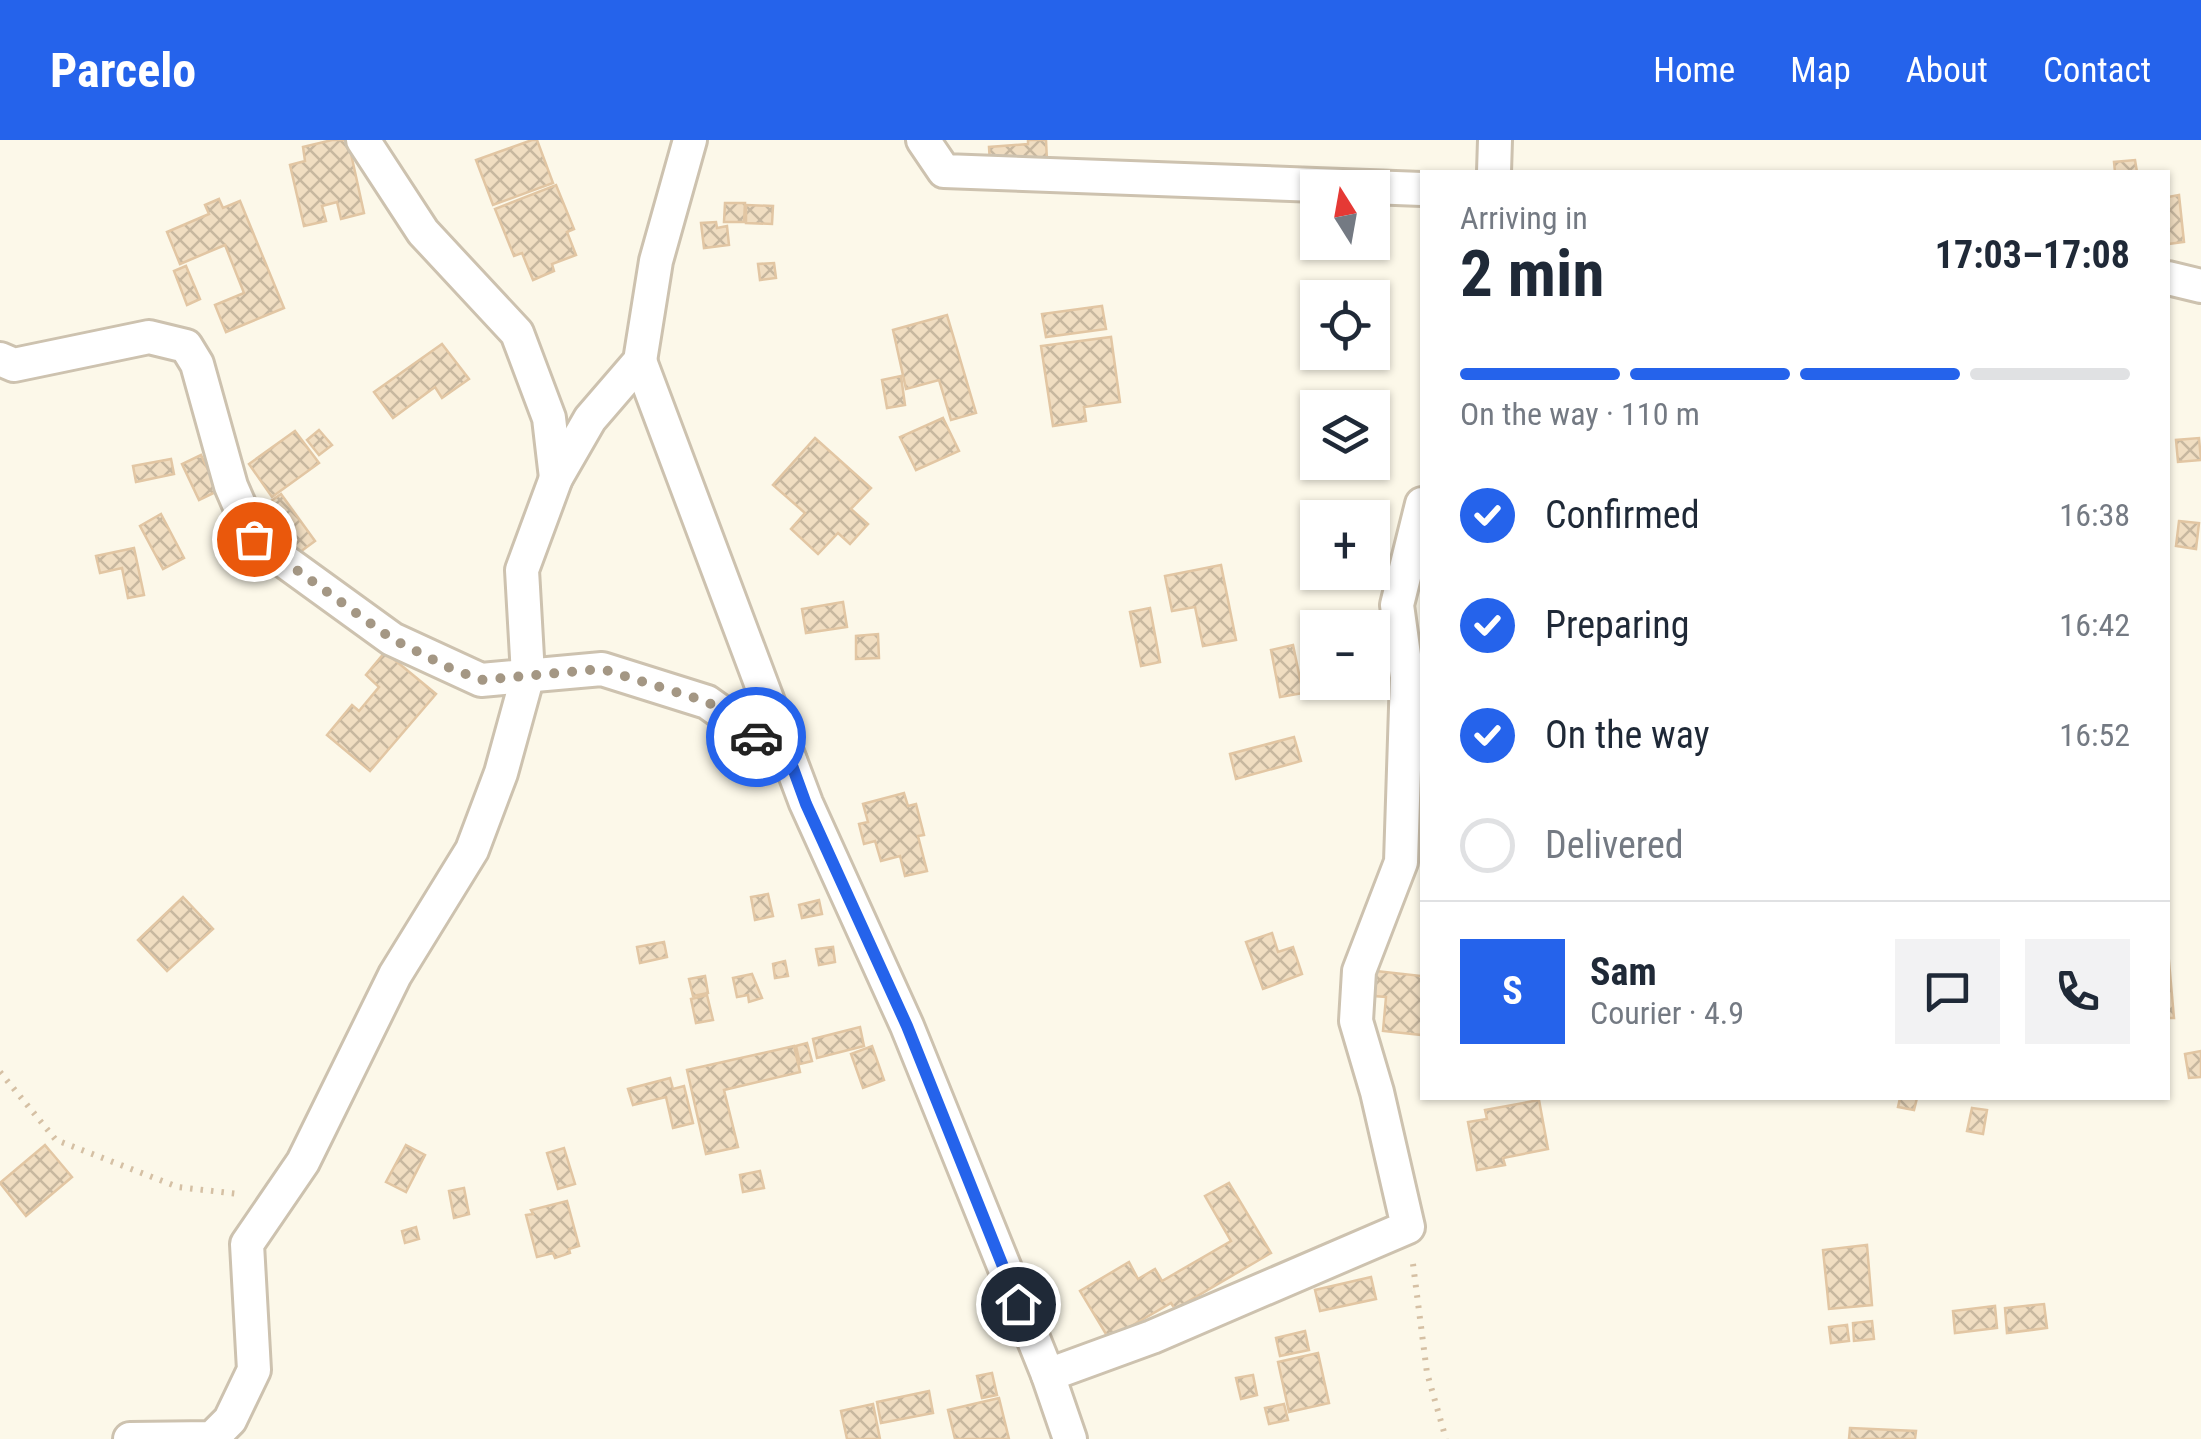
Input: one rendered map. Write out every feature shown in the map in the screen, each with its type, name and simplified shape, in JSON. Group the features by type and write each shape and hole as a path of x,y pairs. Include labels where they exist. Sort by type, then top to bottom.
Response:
{"street":[{"path":"363,140 423,232 517,333 549,418 556,478"},
{"path":"690,140 656,261 640,361 806,804 907,1026 1048,1375 1070,1439"},
{"path":"923,140 944,171 1420,189"},
{"path":"1494,170 1495,140"},
{"path":"2170,278 2201,286"},
{"path":"0,358 14,365 149,338 186,346 197,364 232,486 254,539 392,639 481,680 602,669 708,702 790,760"},
{"path":"130,1439 212,1439 230,1420 254,1370 247,1244 303,1162 395,975 472,850 502,772 528,675 522,570 556,478 590,419 640,361"},
{"path":"1048,1375 1152,1337 1408,1227 1356,1021 1359,970 1401,862 1407,677 1397,605 1420,512"}],"path":[{"path":"0,1072 56,1140 178,1187 246,1195 288,1184"},
{"path":"1408,1227 1428,1373 1446,1439"}],"building":[{"path":"348,140 364,213 341,219 337,202 322,206 326,221 304,226 290,165 305,161 303,147"},
{"path":"537,140 553,183 493,205 476,160"},
{"path":"1028,140 1046,140 1047,161 990,164 989,147 1028,144"},
{"path":"2135,160 2137,170 2115,170 2114,162"},
{"path":"556,185 574,229 567,232 576,255 552,264 554,271 533,280 522,253 514,256 495,209"},
{"path":"2179,195 2184,242 2170,244 2170,197"},
{"path":"219,199 223,208 240,201 284,308 226,332 215,305 244,293 225,245 180,264 167,232 209,214 205,205"},
{"path":"725,203 745,203 744,222 724,222"},
{"path":"746,205 773,206 772,224 746,223"},
{"path":"716,222 717,228 727,226 729,245 704,248 701,223"},
{"path":"774,263 776,278 760,280 758,264"},
{"path":"186,266 200,299 187,305 174,271"},
{"path":"1102,306 1106,329 1046,337 1042,314"},
{"path":"947,315 976,413 951,420 939,380 906,389 893,330"},
{"path":"1111,337 1120,402 1084,407 1086,421 1053,426 1041,346"},
{"path":"442,344 469,379 442,398 435,387 393,418 374,392"},
{"path":"901,376 905,405 887,408 882,380"},
{"path":"943,418 959,451 916,470 900,437"},
{"path":"319,430 332,445 319,455 307,440"},
{"path":"295,431 319,463 272,497 249,464"},
{"path":"815,438 871,488 851,509 868,524 850,544 838,533 818,554 791,529 805,513 773,485"},
{"path":"2199,438 2201,460 2178,462 2176,440"},
{"path":"201,455 218,491 199,500 182,464"},
{"path":"171,459 174,474 136,482 133,466"},
{"path":"281,494 315,541 296,555 261,508"},
{"path":"161,514 184,558 163,569 140,526"},
{"path":"2179,521 2199,523 2196,549 2176,546"},
{"path":"134,548 144,595 128,598 122,568 100,573 96,556"},
{"path":"1221,565 1236,640 1203,646 1195,607 1172,611 1165,576"},
{"path":"843,602 847,627 806,633 802,609"},
{"path":"1150,608 1160,662 1141,666 1130,612"},
{"path":"878,634 879,658 856,659 856,636"},
{"path":"1293,645 1300,694 1280,697 1271,650"},
{"path":"385,652 436,694 370,771 327,735 352,705 359,711 379,687 366,675"},
{"path":"1294,737 1301,761 1236,779 1230,754"},
{"path":"904,793 908,806 916,804 924,835 918,836 927,871 905,876 900,856 881,861 875,841 864,844 859,824 868,822 863,804"},
{"path":"768,894 773,916 755,920 751,897"},
{"path":"183,897 213,929 167,971 138,940"},
{"path":"819,900 822,914 802,918 799,905"},
{"path":"1272,933 1278,952 1293,947 1302,974 1263,989 1246,942"},
{"path":"664,942 667,957 640,963 637,947"},
{"path":"833,947 835,962 819,965 816,949"},
{"path":"785,961 788,976 775,978 773,964"},
{"path":"1376,971 1420,976 1420,1035 1383,1031 1386,997 1374,996"},
{"path":"2170,973 2174,1018 2170,1018"},
{"path":"752,974 762,998 749,1002 748,995 737,997 733,978"},
{"path":"705,976 708,993 693,996 689,979"},
{"path":"707,995 713,1020 696,1023 691,999"},
{"path":"860,1027 864,1046 817,1058 813,1039"},
{"path":"807,1043 812,1061 800,1064 796,1046"},
{"path":"794,1046 800,1072 724,1090 738,1147 706,1154 687,1070"},
{"path":"872,1046 884,1080 863,1088 851,1054"},
{"path":"2201,1051 2201,1077 2189,1078 2185,1054"},
{"path":"670,1078 673,1089 684,1086 693,1123 673,1128 666,1097 633,1105 628,1089"},
{"path":"1539,1100 1548,1149 1503,1158 1505,1165 1477,1170 1468,1122 1487,1119 1485,1110"},
{"path":"1900,1100 1916,1100 1914,1110 1898,1107"},
{"path":"1972,1108 1987,1110 1983,1134 1967,1131"},
{"path":"45,1145 72,1177 26,1216 0,1183"},
{"path":"406,1145 425,1155 406,1192 386,1182"},
{"path":"564,1148 575,1184 558,1189 547,1153"},
{"path":"760,1171 764,1188 743,1192 740,1175"},
{"path":"1229,1183 1271,1253 1175,1309 1171,1303 1109,1339 1080,1291 1129,1262 1138,1279 1155,1269 1162,1281 1231,1241 1205,1196"},
{"path":"464,1188 469,1214 454,1218 449,1191"},
{"path":"567,1201 579,1246 555,1258 553,1253 537,1257 526,1215 533,1214 531,1210"},
{"path":"416,1227 419,1239 405,1243 402,1231"},
{"path":"1867,1245 1872,1305 1829,1309 1823,1250"},
{"path":"1371,1277 1376,1299 1320,1311 1315,1290"},
{"path":"2044,1304 2047,1328 2007,1333 2005,1308"},
{"path":"1995,1306 1997,1328 1955,1333 1953,1311"},
{"path":"1872,1321 1874,1339 1854,1341 1853,1323"},
{"path":"1847,1325 1849,1341 1831,1343 1829,1327"},
{"path":"1305,1331 1309,1350 1280,1356 1276,1338"},
{"path":"1318,1353 1329,1403 1289,1412 1278,1362"},
{"path":"992,1373 997,1395 982,1398 977,1376"},
{"path":"1253,1375 1257,1395 1241,1399 1236,1378"},
{"path":"929,1391 933,1413 881,1423 877,1402"},
{"path":"999,1398 1009,1439 955,1439 948,1410"},
{"path":"873,1404 880,1439 847,1439 841,1411"},
{"path":"1284,1404 1288,1420 1269,1424 1265,1408"},
{"path":"1850,1428 1916,1431 1915,1439 1849,1439"}],"way so far":[{"path":"254,539 392,639 450,668 481,680 602,669 708,702 756,737"}],"route":[{"path":"756,737 790,760 806,804 907,1026 1018,1304"}]}
